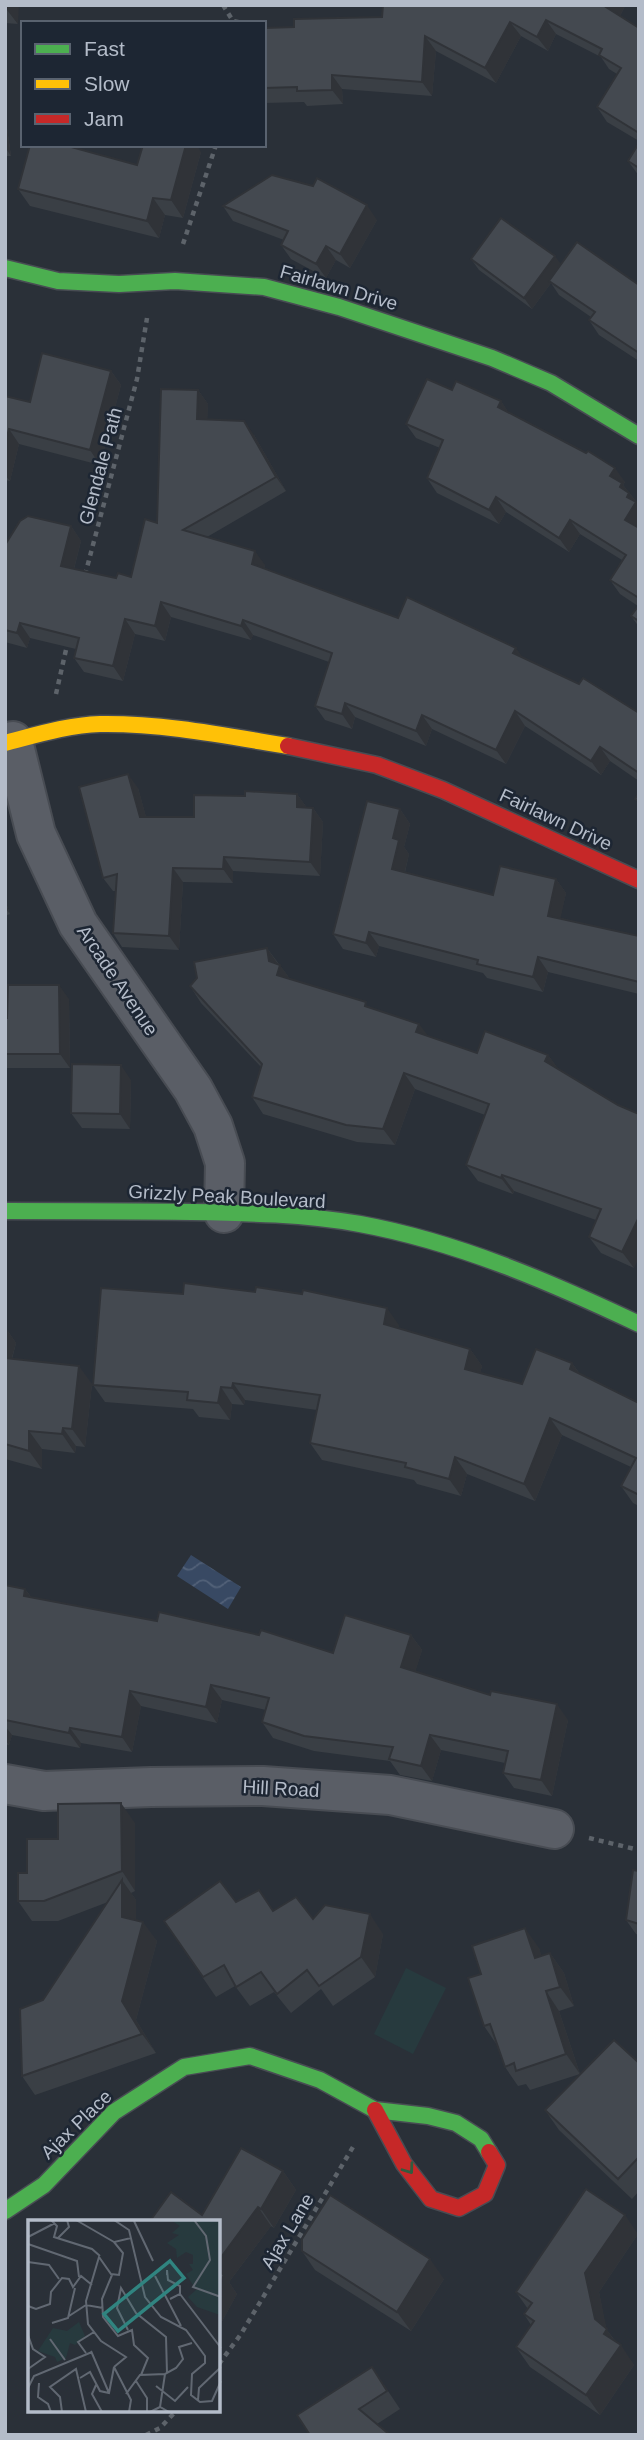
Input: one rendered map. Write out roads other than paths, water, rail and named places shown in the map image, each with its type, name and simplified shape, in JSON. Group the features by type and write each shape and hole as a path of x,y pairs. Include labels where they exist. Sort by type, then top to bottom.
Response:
{"street":[{"name":"Fairlawn Drive","path":"5,268 58,281 119,284 175,281 264,287 339,307 492,358 551,383 639,436"},
{"name":"Fairlawn Drive","path":"9,742 49,731 99,724 154,726 286,746 377,765 443,790 639,880"},
{"name":"Arcade Avenue","path":"9,742 36,834 79,924 193,1089 213,1126 225,1163 224,1213"},
{"name":"Grizzly Peak Boulevard","path":"5,1211 224,1213 360,1224 467,1250 576,1294 639,1324"},
{"name":"Hill Road","path":"5,1784 44,1791 263,1786 390,1795 554,1829"},
{"name":"Ajax Place","path":"5,2211 44,2185 114,2112 184,2067 250,2056 320,2080 375,2110 428,2116 456,2123 481,2139 497,2165 485,2194 459,2208 431,2199 404,2164 375,2110"}],"water":[{"path":"191,1555 241,1587 228,1609 177,1576"}]}
